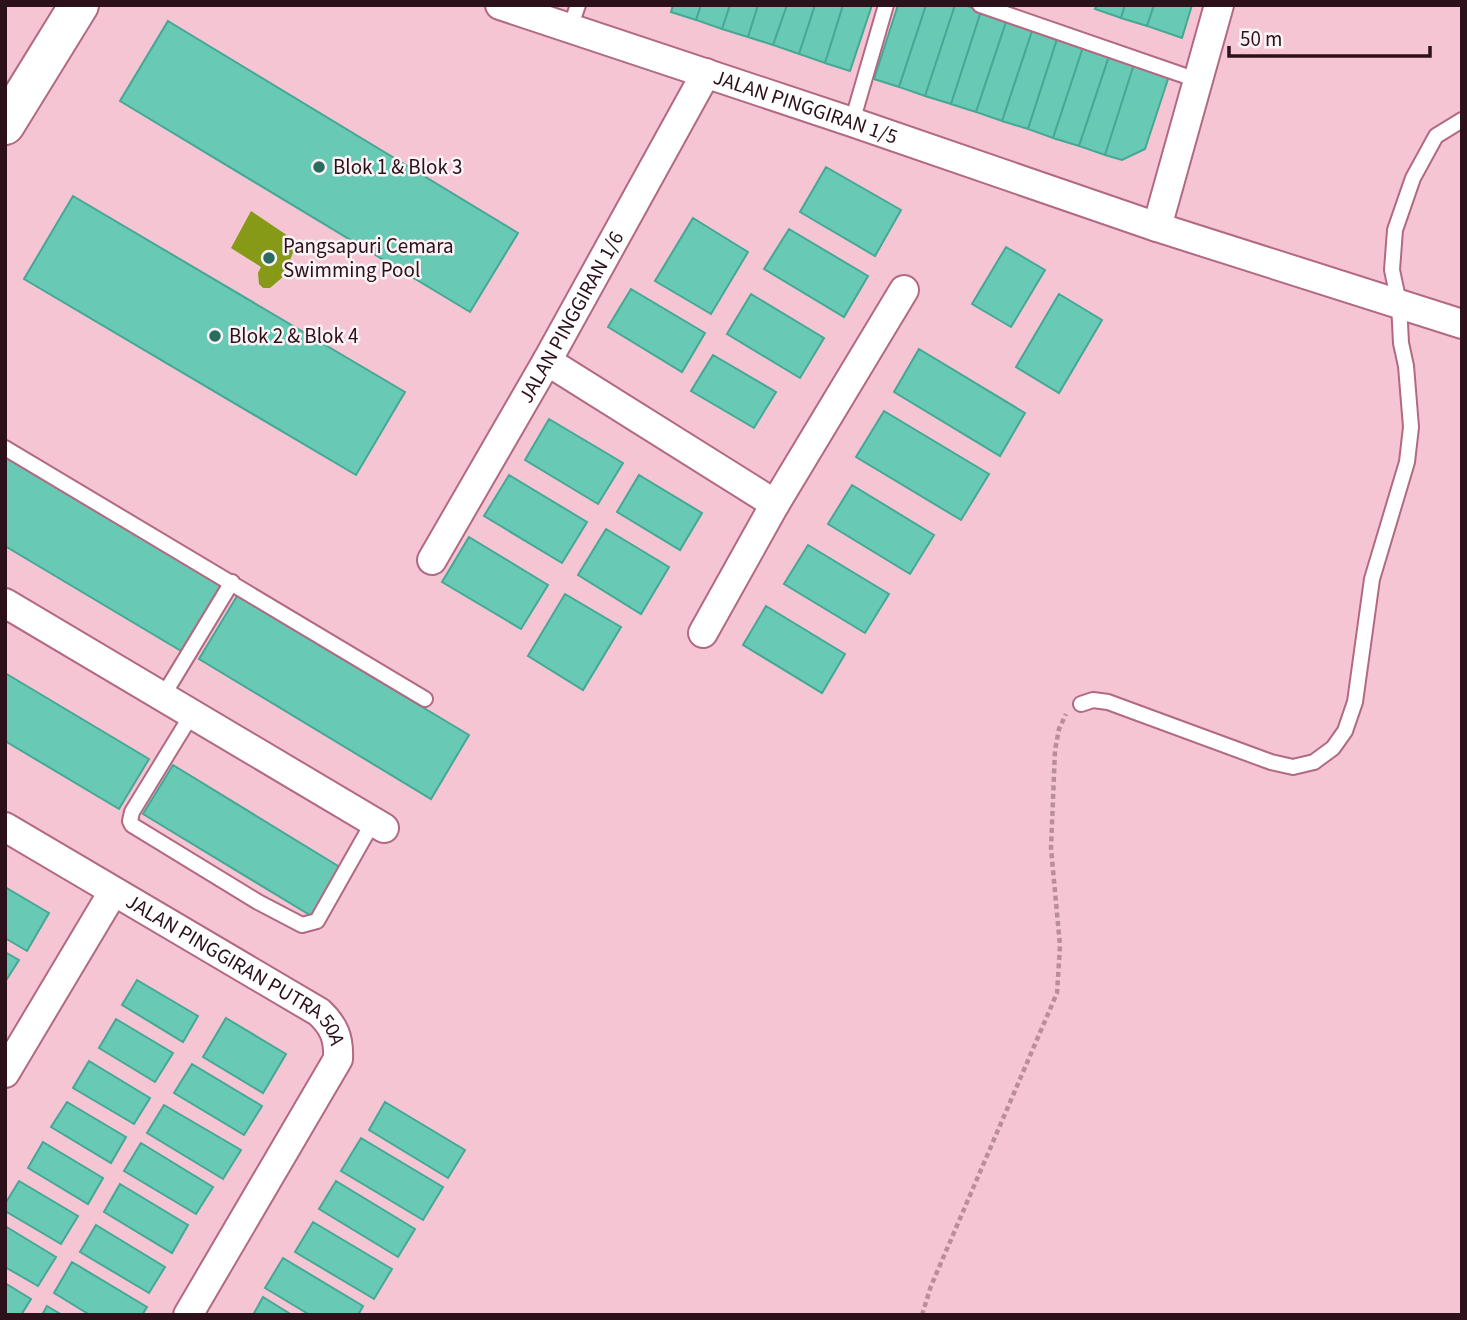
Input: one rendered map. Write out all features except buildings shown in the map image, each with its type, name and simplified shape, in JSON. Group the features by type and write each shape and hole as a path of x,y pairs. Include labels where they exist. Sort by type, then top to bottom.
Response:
{"street":[{"path":"5,125 79,5"},
{"name":"JALAN PINGGIRAN 1/5","path":"500,5 574,17 706,73 1157,227 1462,324"},
{"path":"1157,227 1200,81 1219,5"},
{"name":"JALAN PINGGIRAN 1/6","path":"432,560 547,361 706,73"},
{"path":"703,633 775,504 904,290"},
{"path":"547,361 775,504"},
{"path":"5,603 379,825"},
{"name":"JALAN PINGGIRAN PUTRA 50A","path":"5,827 319,1012 336,1033 338,1059 188,1315"},
{"name":"JALAN PINGGIRAN PUTRA 50A","path":"5,1073 113,892"}],"lane":[{"path":"852,122 886,5"},
{"path":"980,5 1200,81"},
{"path":"1081,704 1093,700 1108,702 1271,762 1293,767 1314,762 1333,748 1345,732 1355,702 1372,579 1407,462 1410,427 1399,303 1392,270 1395,230 1413,178 1436,136 1462,120"},
{"path":"5,448 425,699"},
{"path":"163,696 232,582"},
{"path":"192,714 132,812 130,821 132,825 258,902 294,923 302,925 317,921 379,825"}],"path":[{"path":"922,1315 931,1286 1057,993 1060,946 1051,848 1055,750 1059,729 1066,714 1081,704"}],"shaded area":[{"name":"Pangsapuri Cemara Swimming Pool","path":"251,211 297,242 284,276 270,288 263,288 259,284 258,273 261,267 231,248"}],"place":[{"name":"Blok 1 & Blok 3","path":"319,167"},
{"name":"Pangsapuri Cemara Swimming Pool","path":"269,258"},
{"name":"Blok 2 & Blok 4","path":"215,336"}]}
